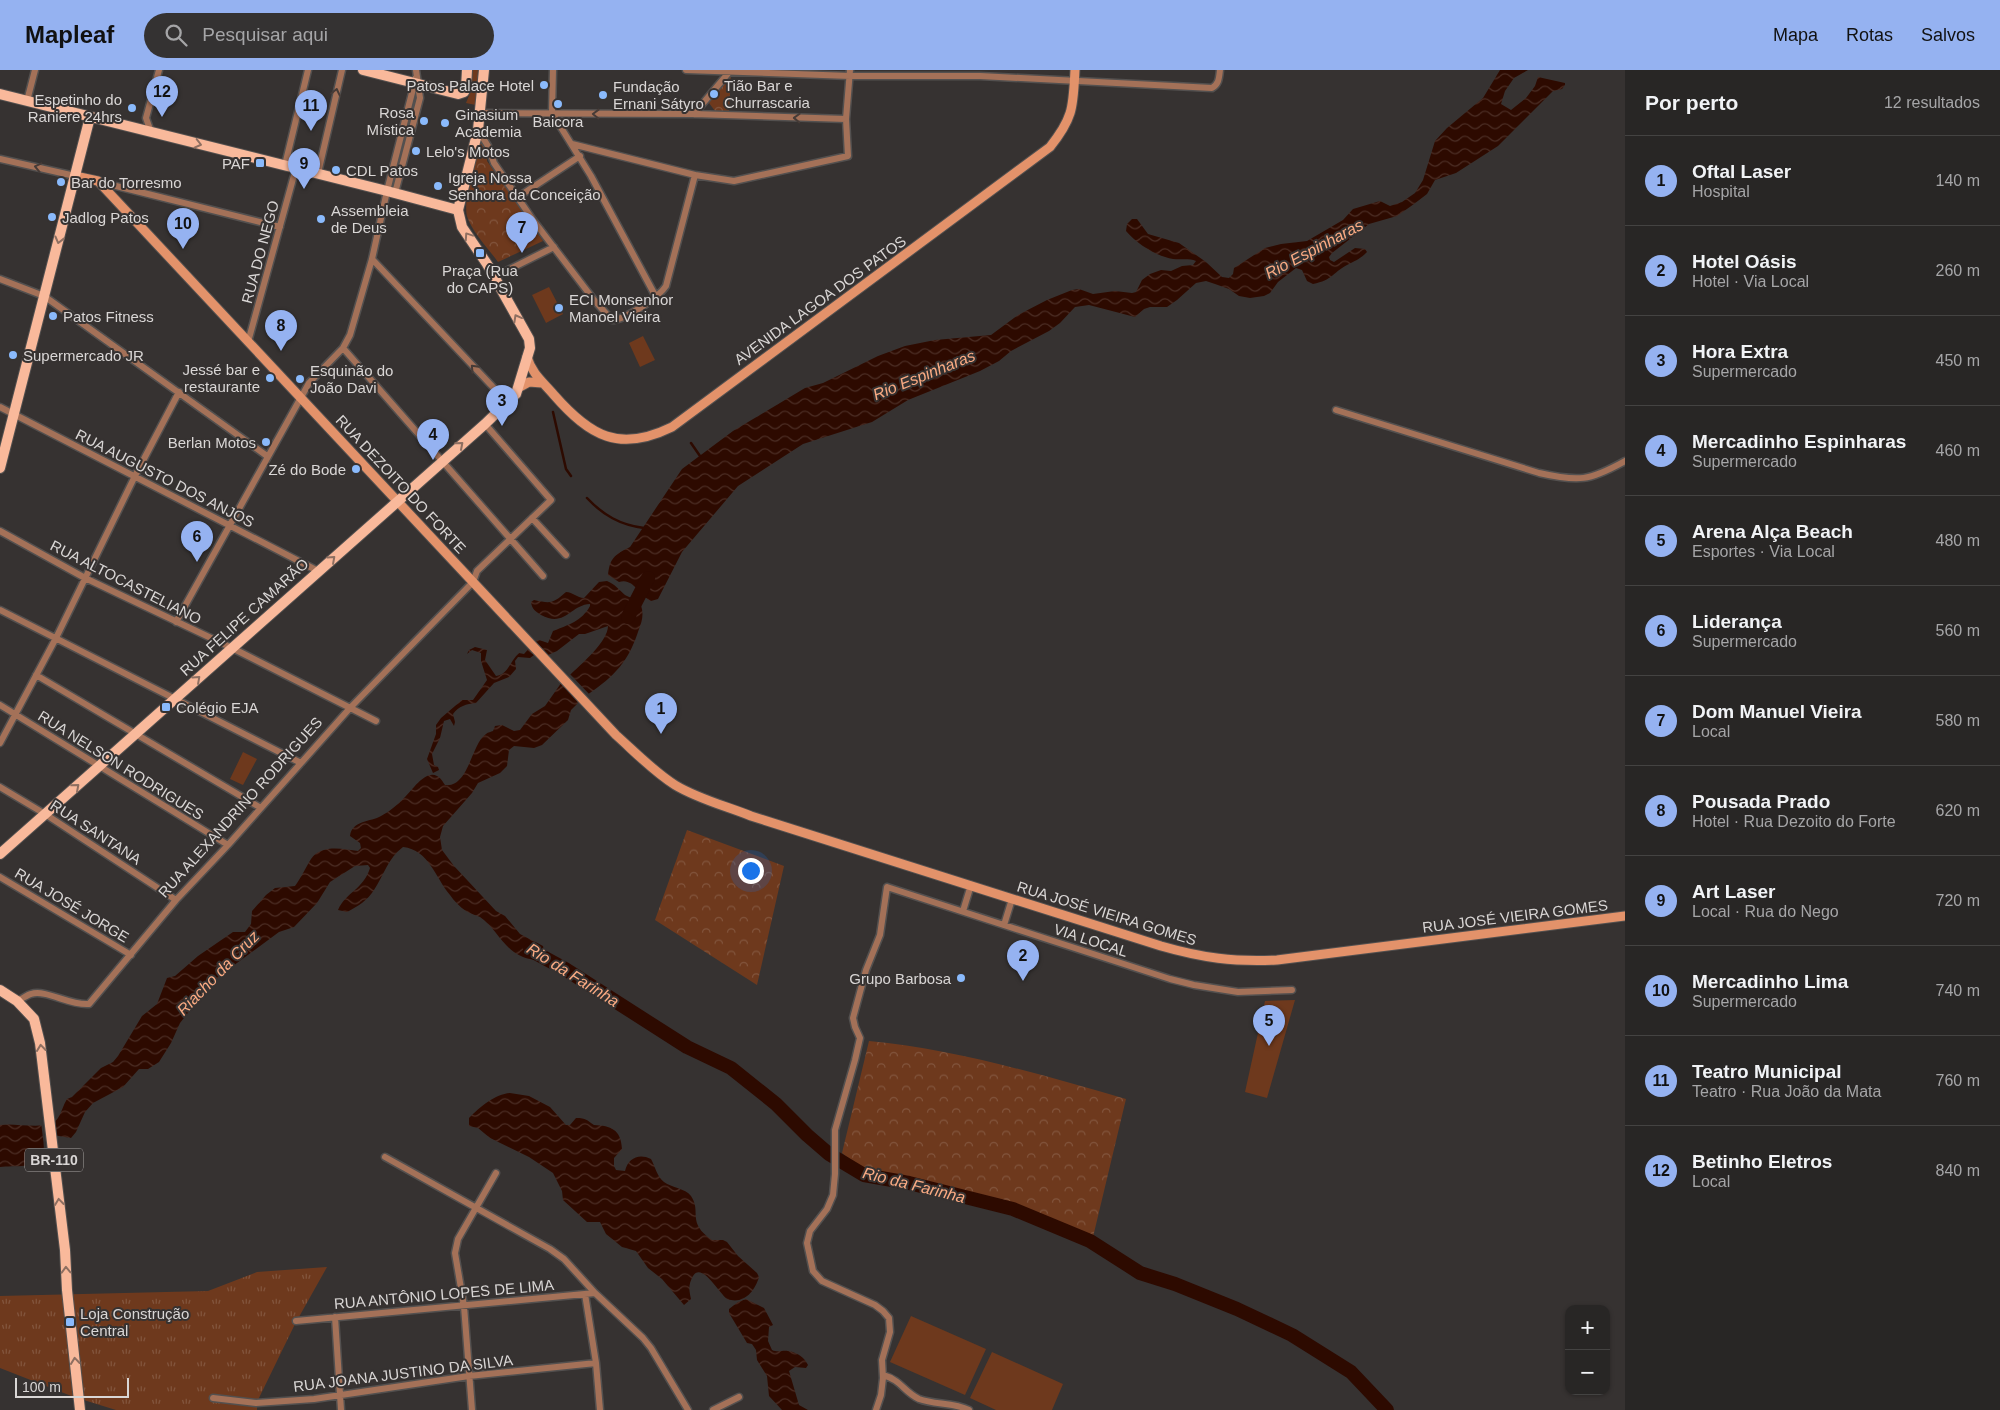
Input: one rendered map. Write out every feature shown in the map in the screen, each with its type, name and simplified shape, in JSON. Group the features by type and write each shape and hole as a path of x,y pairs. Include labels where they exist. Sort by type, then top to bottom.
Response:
{"main road":[{"path":"364,70 416,78 458,94 464,92 466,88 466,70"},
{"path":"0,94 458,210 478,130 484,70"},
{"name":"AVENIDA LAGOA DOS PATOS","path":"527,357 534,373 542,383 577,420 590,429 607,436 642,439 672,426 1041,155 1050,147 1067,124 1071,114 1075,70"},
{"path":"0,468 90,117"},
{"path":"75,176 98,181"},
{"name":"RUA DEZOITO DO FORTE","path":"98,181 616,735"},
{"name":"RUA FELIPE CAMARÃO","path":"0,854 508,403 518,388 522,377 530,348 529,339 494,277 462,228 458,210"},
{"path":"522,377 526,373 534,373"},
{"path":"518,388 529,382 542,383"},
{"name":"RUA JOSÉ VIEIRA GOMES","path":"616,735 656,771 676,785 700,797 751,816 1195,956 1246,962 1287,959 1625,916"},
{"name":"BR-110","path":"0,990 17,1001 34,1019 37,1027 65,1250 67,1290 80,1410"}],"street":[{"path":"27,101 35,70"},
{"path":"150,132 146,118 159,70"},
{"path":"285,165 308,70"},
{"path":"318,173 342,70"},
{"path":"553,70 552,113 580,156 634,253 656,297"},
{"path":"686,70 980,73 1074,82 1212,88 1216,86 1220,70"},
{"path":"694,114 729,71"},
{"path":"572,144 695,175 728,181 739,181 848,156 846,119 850,73"},
{"path":"176,622 300,397 314,376 343,348 352,330 391,192 416,78"},
{"path":"481,113 694,114 846,119"},
{"path":"478,130 488,146 494,163 554,247 612,320 620,319 663,291 668,281 695,175"},
{"path":"518,197 580,156"},
{"path":"0,159 75,176"},
{"name":"RUA DO NEGO","path":"248,342 296,168"},
{"path":"98,181 280,226"},
{"path":"494,277 554,247"},
{"path":"372,259 508,403"},
{"path":"0,278 44,296 267,456"},
{"path":"343,348 543,576"},
{"path":"0,743 56,638 135,476 179,392"},
{"name":"RUA AUGUSTO DOS ANJOS","path":"0,407 318,571"},
{"path":"1336,410 1539,474 1567,479 1600,475 1625,461"},
{"name":"RUA ALEXANDRINO RODRIGUES","path":"17,1001 32,993 43,993 78,1005 89,1004 176,900 228,845 350,708 473,582 477,571 552,500 485,424"},
{"path":"532,518 566,555"},
{"name":"RUA ALTOCASTELIANO","path":"0,531 85,578 232,648 376,720"},
{"path":"0,610 300,763"},
{"path":"36,675 261,808"},
{"name":"RUA NELSON RODRIGUES","path":"0,705 228,845"},
{"name":"RUA SANTANA","path":"0,787 45,814 176,900"},
{"name":"RUA JOSÉ JORGE","path":"0,877 131,955"},
{"path":"963,911 971,885"},
{"name":"VIA LOCAL","path":"883,1375 882,1360 890,1332 889,1318 875,1305 822,1281 813,1271 807,1237 827,1209 833,1195 835,1130 856,1060 860,1038 853,1018 866,970 878,940 887,887 1170,979 1238,992 1292,990"},
{"path":"1004,925 1012,898"},
{"path":"385,1158 550,1249 564,1259 595,1293 643,1338 688,1410"},
{"path":"472,1410 464,1306 455,1253 458,1239 496,1172"},
{"name":"RUA ANTÔNIO LOPES DE LIMA","path":"296,1321 595,1293"},
{"path":"585,1294 596,1363 600,1410"},
{"path":"335,1317 341,1410"},
{"name":"RUA JOANA JUSTINO DA SILVA","path":"213,1398 256,1403 340,1395 469,1376 596,1363"},
{"path":"876,1410 881,1395 883,1375 896,1379 912,1396 958,1405 970,1410"},
{"path":"713,1410 739,1397"}],"green space":[{"path":"472,70 478,70 476,105 466,103 471,91"},
{"path":"731,75 729,111 715,111 709,103"},
{"path":"415,92 419,99 396,182 391,180"},
{"path":"482,140 488,149 487,161 543,241 498,262 476,234 469,222 466,209 472,172"},
{"path":"549,287 563,314 546,323 532,295"},
{"path":"643,336 655,360 640,367 629,343"},
{"path":"243,752 257,759 243,785 230,779"},
{"path":"687,830 784,866 757,985 655,920"},
{"path":"1295,1000 1267,1098 1245,1092 1265,1001"},
{"path":"869,1041 934,1050 999,1064 1126,1099 1093,1237 1002,1200 862,1169 842,1153"},
{"path":"327,1267 295,1324 257,1402 257,1410 116,1410 74,1397 0,1368 0,1296 208,1291 257,1272"},
{"path":"911,1316 986,1349 965,1395 890,1362"},
{"path":"992,1352 1063,1384 1052,1410 996,1410 970,1398"}],"water":[{"path":"1500,70 1528,70 1514,78 1505,91 1501,104 1511,110 1526,98 1535,86 1538,77 1565,83 1565,85 1562,89 1553,91 1498,146 1456,173 1435,180 1427,194 1414,204 1397,216 1369,224 1332,253 1329,257 1334,262 1355,248 1365,249 1367,252 1329,278 1313,284 1307,281 1302,270 1296,268 1278,282 1270,293 1250,298 1239,296 1229,289 1206,281 1196,283 1167,307 1150,307 1144,309 1135,317 1089,305 1075,307 1060,323 1049,331 1011,351 999,361 980,371 908,400 872,422 803,444 738,486 682,552 658,599 651,601 632,584 624,581 619,582 608,575 614,558 620,552 630,547 682,469 733,431 805,388 823,383 878,356 905,346 935,340 991,335 1018,315 1072,290 1079,289 1093,294 1115,291 1136,292 1142,280 1150,274 1161,270 1171,271 1182,266 1193,265 1196,261 1173,259 1147,249 1126,231 1127,224 1132,219 1137,219 1148,234 1179,243 1206,262 1222,277 1229,278 1233,274 1234,268 1265,248 1307,241 1343,220 1353,209 1380,201 1390,206 1402,202 1415,193 1423,180 1435,141 1447,128 1483,98"},
{"path":"607,581 640,604 642,620 626,659 606,681 587,695 569,676 599,646 607,632 608,626 585,634 579,634 557,651 548,655 535,641 539,640 548,643 553,631 579,619 587,611 590,604 583,605 567,615 556,619 539,614 533,608 531,602 534,600 552,602 566,592 584,598 599,582"},
{"path":"532,645 534,655 530,658 518,657 515,661 516,669 509,677 494,683 476,703 463,706 455,711 453,714 454,726 450,719 444,721 440,738 432,754 434,765 439,770 433,773 427,759 436,734 436,725 441,718 462,700 473,700 487,680 481,661 481,653 472,650 467,654 469,650 475,647 487,650 485,660 496,676 506,670 519,653 524,654"},
{"name":"Riacho da Cruz","path":"564,679 583,698 571,710 568,720 542,745 534,748 514,746 509,750 507,766 500,773 478,783 472,793 443,826 440,837 442,850 454,866 496,911 505,916 520,934 543,946 546,957 545,963 516,954 486,922 466,911 455,902 431,865 419,853 403,847 390,861 372,894 358,905 347,912 338,910 345,899 359,886 367,875 370,868 368,865 355,866 330,882 317,903 294,927 279,932 222,974 205,991 180,1023 171,1043 159,1062 148,1069 139,1069 123,1087 93,1103 85,1112 76,1132 71,1138 47,1134 43,1153 36,1162 24,1166 0,1167 0,1125 40,1126 54,1122 58,1118 67,1099 72,1097 101,1068 113,1062 118,1056 142,1016 157,1004 167,978 175,976 198,956 233,932 245,932 251,924 252,911 266,895 275,888 295,886 315,854 326,849 358,851 361,848 360,843 350,836 354,827 377,818 390,810 423,778 432,775 437,776 445,785 453,784 459,780 465,773 481,739 486,734 493,731 495,726 502,725 514,731 520,730 532,714 545,706"},
{"path":"510,1093 529,1096 550,1107 566,1125 570,1125 576,1118 580,1118 594,1125 605,1126 614,1130 620,1137 622,1149 614,1158 616,1170 625,1171 631,1160 638,1157 651,1159 662,1180 691,1196 699,1228 704,1234 712,1240 727,1242 738,1256 757,1273 759,1277 752,1292 739,1300 727,1299 705,1275 697,1273 693,1276 690,1285 691,1299 684,1305 662,1279 648,1268 636,1251 622,1247 606,1234 600,1222 587,1222 563,1200 562,1191 553,1173 529,1157 490,1138 478,1128 469,1126 469,1118 483,1106 493,1098"},
{"path":"746,1299 764,1308 773,1325 769,1327 768,1341 772,1350 794,1353 807,1362 806,1368 795,1367 789,1371 799,1405 808,1410 782,1410 769,1396 767,1376 757,1360 756,1350 752,1344 747,1343 729,1313 729,1309"}],"pier":[{"path":"568,672 591,696 586,697 566,676"},
{"path":"55,1118 57,1138 48,1137 45,1142 45,1155 41,1122 46,1123"}],"waterway":[{"path":"553,412 566,469 571,476"},
{"path":"691,443 700,456"},
{"path":"587,498 612,518 635,527 644,528"},
{"name":"Rio Espinharas","path":"628,617 648,578"},
{"name":"Rio da Farinha","path":"530,950 565,969 687,1047 731,1068 776,1104 829,1154 864,1175 909,1183 1013,1209 1090,1241 1140,1273 1175,1284 1237,1309 1292,1335 1351,1372 1387,1410"}],"place":[{"name":"Patos Palace Hotel","path":"544,85"},
{"name":"Tião Bar e Churrascaria","path":"714,94"},
{"name":"Fundação Ernani Sátyro","path":"603,95"},
{"name":"Baicora","path":"558,104"},
{"name":"Espetinho do Raniere 24hrs","path":"132,108"},
{"name":"Betinho Eletros","path":"162,117"},
{"name":"Rosa Mística","path":"424,121"},
{"name":"Ginasium Academia","path":"445,123"},
{"name":"Teatro Municipal","path":"311,131"},
{"name":"Lelo's Motos","path":"416,151"},
{"name":"PAF","path":"260,163"},
{"name":"CDL Patos","path":"336,170"},
{"name":"Bar do Torresmo","path":"61,182"},
{"name":"Igreja Nossa Senhora da Conceição","path":"438,186"},
{"name":"Art Laser","path":"304,189"},
{"name":"Jadlog Patos","path":"52,217"},
{"name":"Assembleia de Deus","path":"321,219"},
{"name":"Mercadinho Lima","path":"183,249"},
{"name":"Praça (Rua do CAPS)","path":"480,253"},
{"name":"Dom Manuel Vieira","path":"522,253"},
{"name":"ECI Monsenhor Manoel Vieira","path":"559,308"},
{"name":"Patos Fitness","path":"53,316"},
{"name":"Pousada Prado","path":"281,351"},
{"name":"Supermercado JR","path":"13,355"},
{"name":"Jessé bar e restaurante","path":"270,378"},
{"name":"Esquinão do João Davi","path":"300,379"},
{"name":"Hora Extra","path":"502,426"},
{"name":"Berlan Motos","path":"266,442"},
{"name":"Mercadinho Espinharas","path":"433,460"},
{"name":"Zé do Bode","path":"356,469"},
{"name":"Liderança","path":"197,562"},
{"name":"Colégio EJA","path":"166,707"},
{"name":"Oftal Laser","path":"661,734"},
{"name":"Grupo Barbosa","path":"961,978"},
{"name":"Hotel Oásis","path":"1023,981"},
{"name":"Arena Alça Beach","path":"1269,1046"},
{"name":"Loja Construção Central","path":"70,1322"}]}
